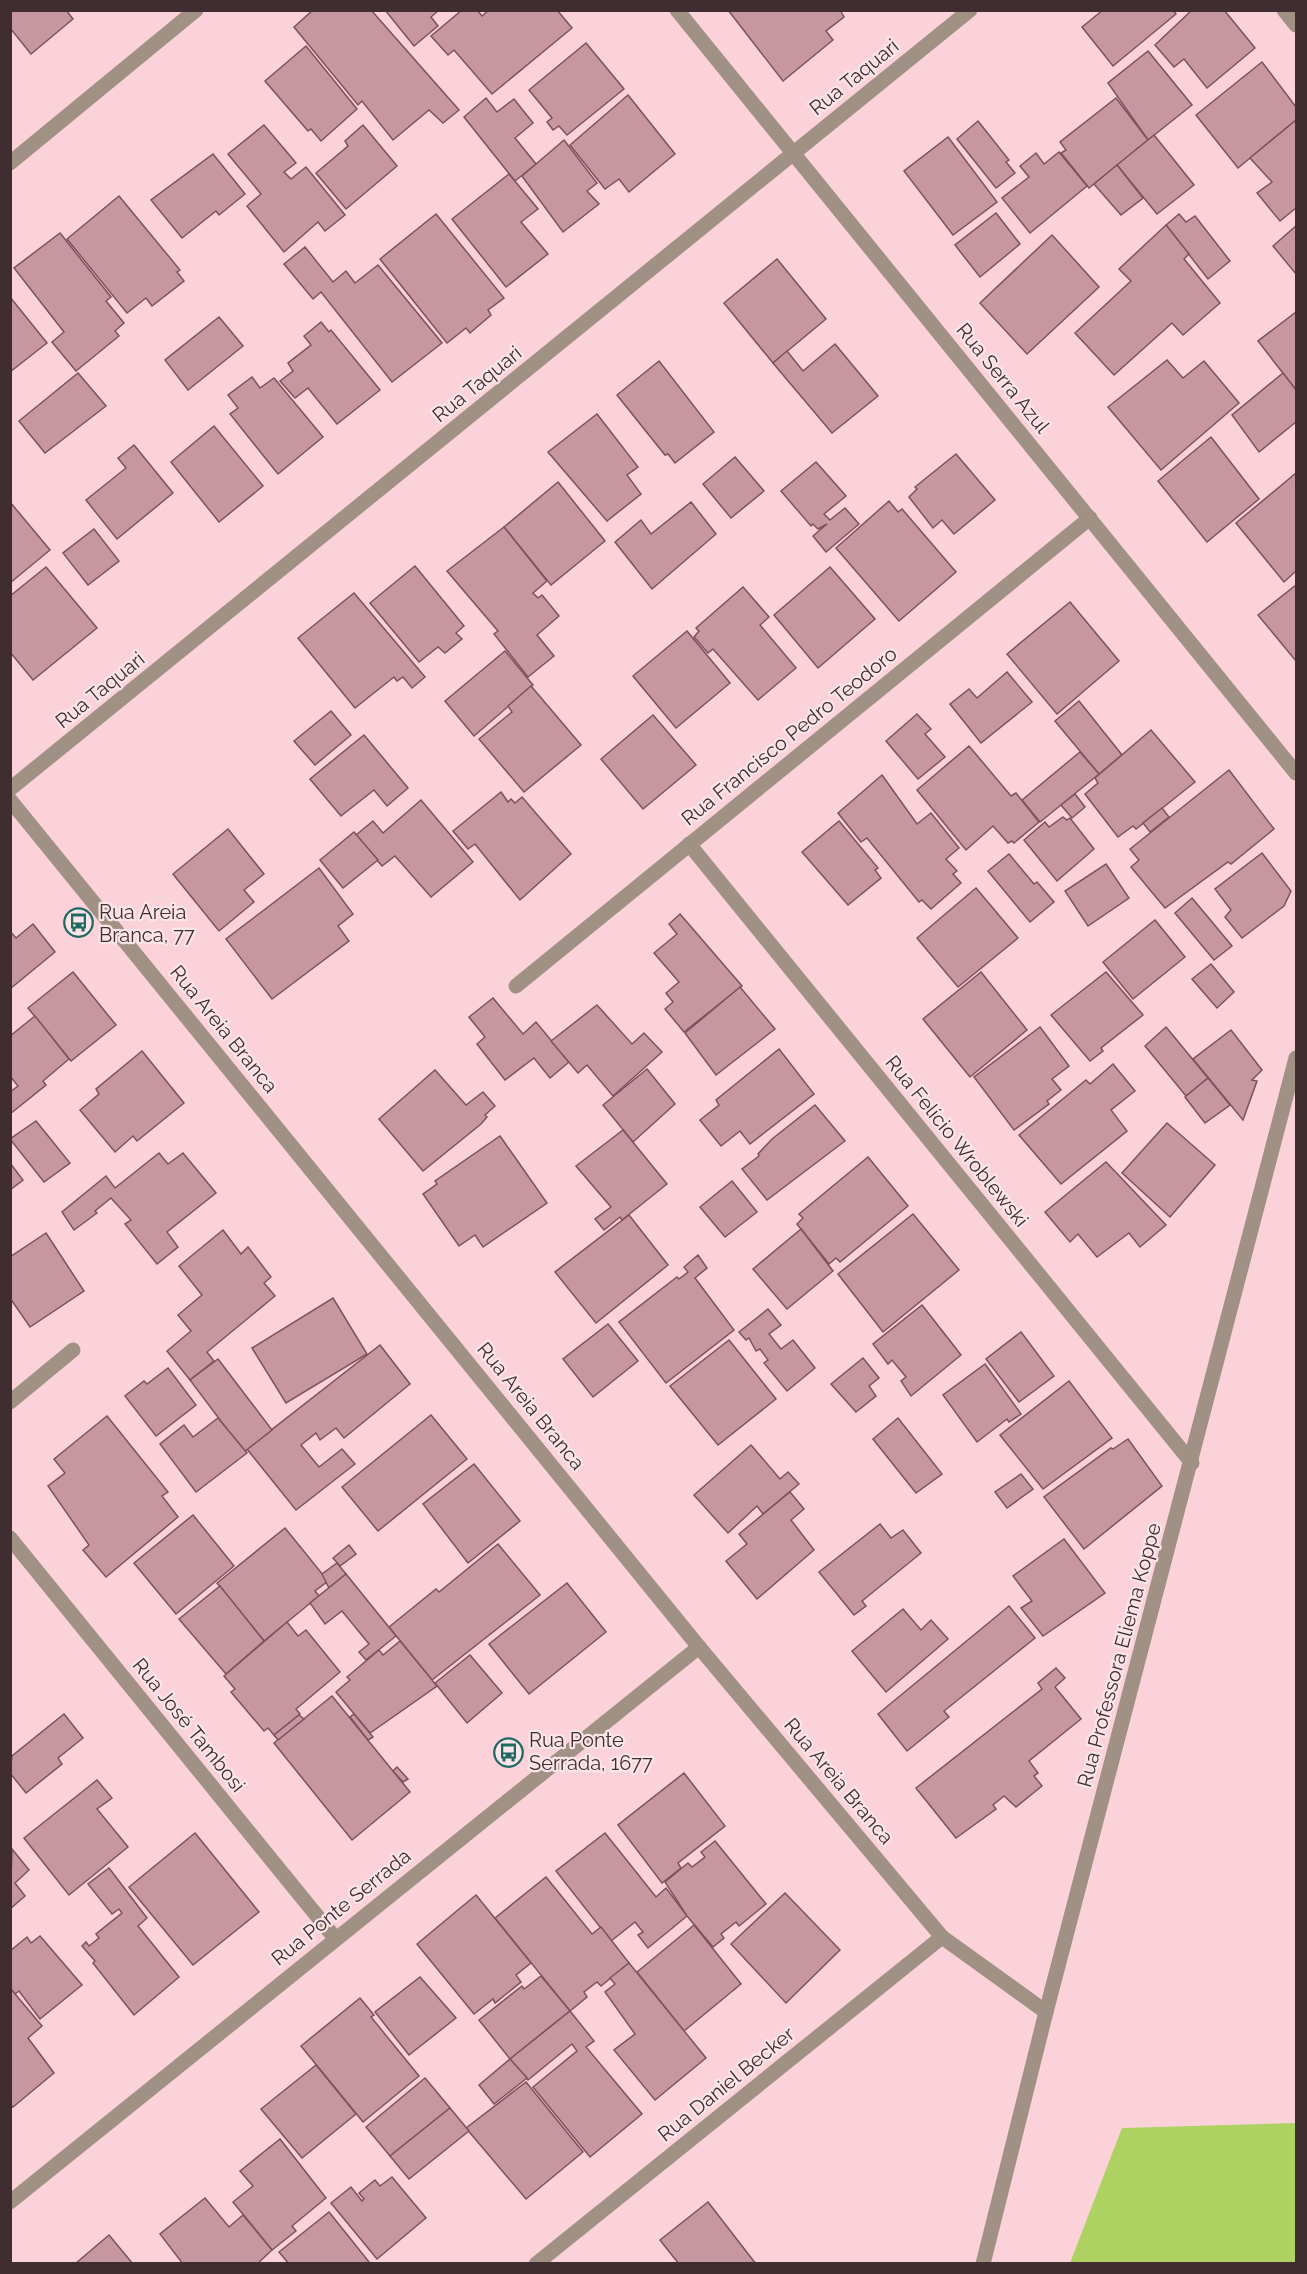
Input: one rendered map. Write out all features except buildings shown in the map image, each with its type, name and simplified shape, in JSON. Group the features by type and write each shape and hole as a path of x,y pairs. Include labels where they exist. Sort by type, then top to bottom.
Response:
{"street":[{"path":"10,163 196,10"},
{"name":"Rua Serra Azul","path":"677,10 1296,772"},
{"name":"Rua Taquari","path":"10,789 970,10"},
{"path":"1284,10 1296,25"},
{"name":"Rua Francisco Pedro Teodoro","path":"516,986 1090,518"},
{"name":"Rua Areia Branca","path":"10,800 699,1647 942,1937 1046,2012"},
{"name":"Rua Felício Wroblewski","path":"689,844 1192,1463"},
{"name":"Rua Professora Eliema Koppe","path":"983,2264 1046,2012 1192,1463 1296,1058"},
{"path":"10,1402 73,1350"},
{"name":"Rua José Tambosi","path":"10,1538 336,1938"},
{"name":"Rua Ponte Serrada","path":"10,2202 699,1647"},
{"name":"Rua Daniel Becker","path":"536,2264 942,1937"}],"green space":[{"path":"1296,2123 1296,2263 1070,2263 1122,2128"}],"place":[{"name":"Rua Areia Branca, 77","path":"78,923"},
{"name":"Rua Ponte Serrada, 1677","path":"508,1752"}]}
